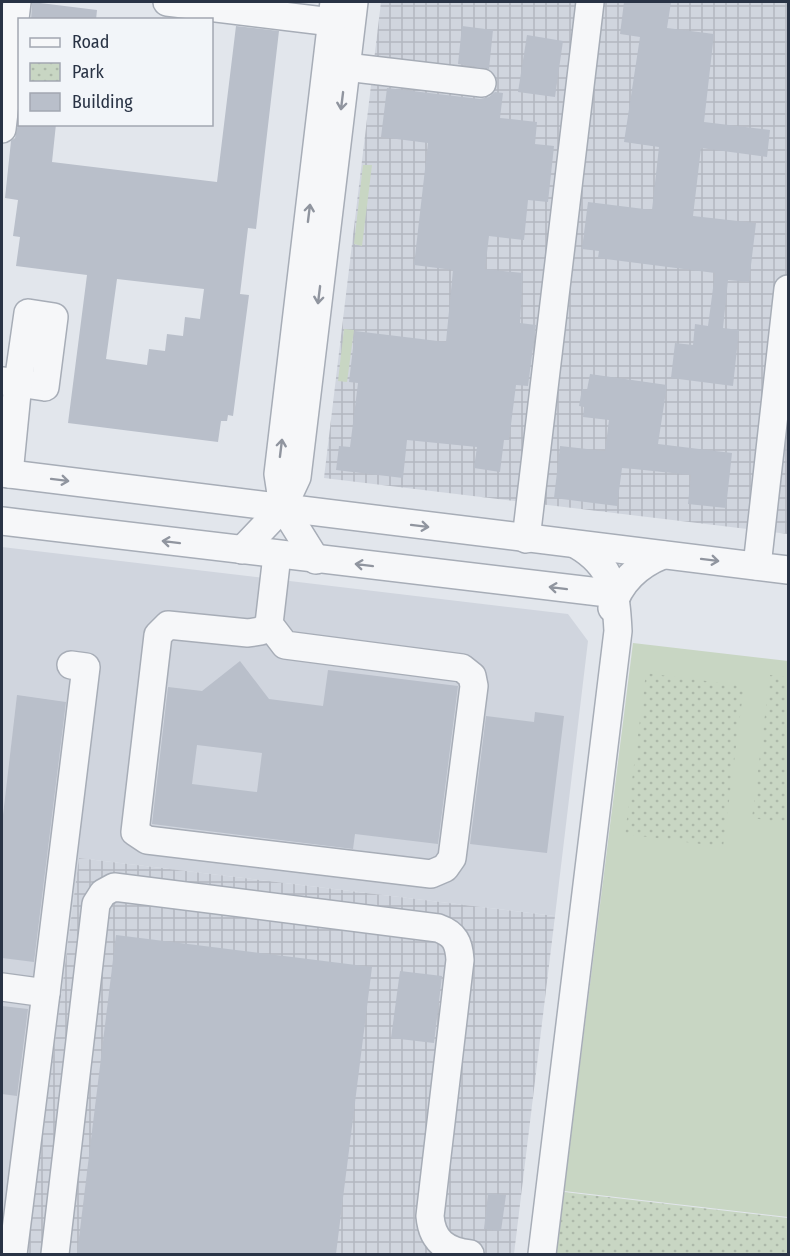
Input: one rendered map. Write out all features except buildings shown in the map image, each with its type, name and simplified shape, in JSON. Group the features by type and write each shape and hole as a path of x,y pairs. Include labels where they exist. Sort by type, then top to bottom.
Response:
{"street":[{"path":"2,129 17,2"},
{"path":"167,2 333,12 278,474 283,507 316,560"},
{"path":"242,550 283,507 297,477 335,248 346,156 346,67 354,2"},
{"path":"526,539 590,2"},
{"path":"346,67 482,83"},
{"path":"757,566 789,289"},
{"path":"10,382 5,474 789,570"},
{"path":"2,521 616,594"},
{"path":"542,1254 618,631 616,594 599,561 577,545"},
{"path":"269,624 261,631 248,633 168,625 158,635 135,832 147,840 431,874 445,868 452,858 474,686 472,676 462,668 296,648 279,639 269,624 277,555"},
{"path":"530,1254 606,630 616,594 644,563 663,555"},
{"path":"13,1254 86,667 71,665"},
{"path":"55,1254 96,904 103,892 114,887 438,928 449,932 456,940 460,960 430,1216 431,1228 436,1240 462,1254"},
{"path":"2,987 46,993"}],"shaded area":[{"path":"381,2 788,2 788,534 324,478"},
{"path":"2,547 568,614 588,641 555,916 79,858 27,1254 2,1254"},
{"path":"79,858 555,916 514,1254 27,1254"}],"green space":[{"path":"363,165 372,165 362,246 354,244"},
{"path":"344,329 354,330 347,382 338,381"},
{"path":"633,643 788,661 788,1217 564,1191"},
{"path":"646,673 744,686 723,847 625,834"},
{"path":"770,675 788,677 788,823 752,818"},
{"path":"564,1192 788,1218 788,1254 556,1254"}]}
